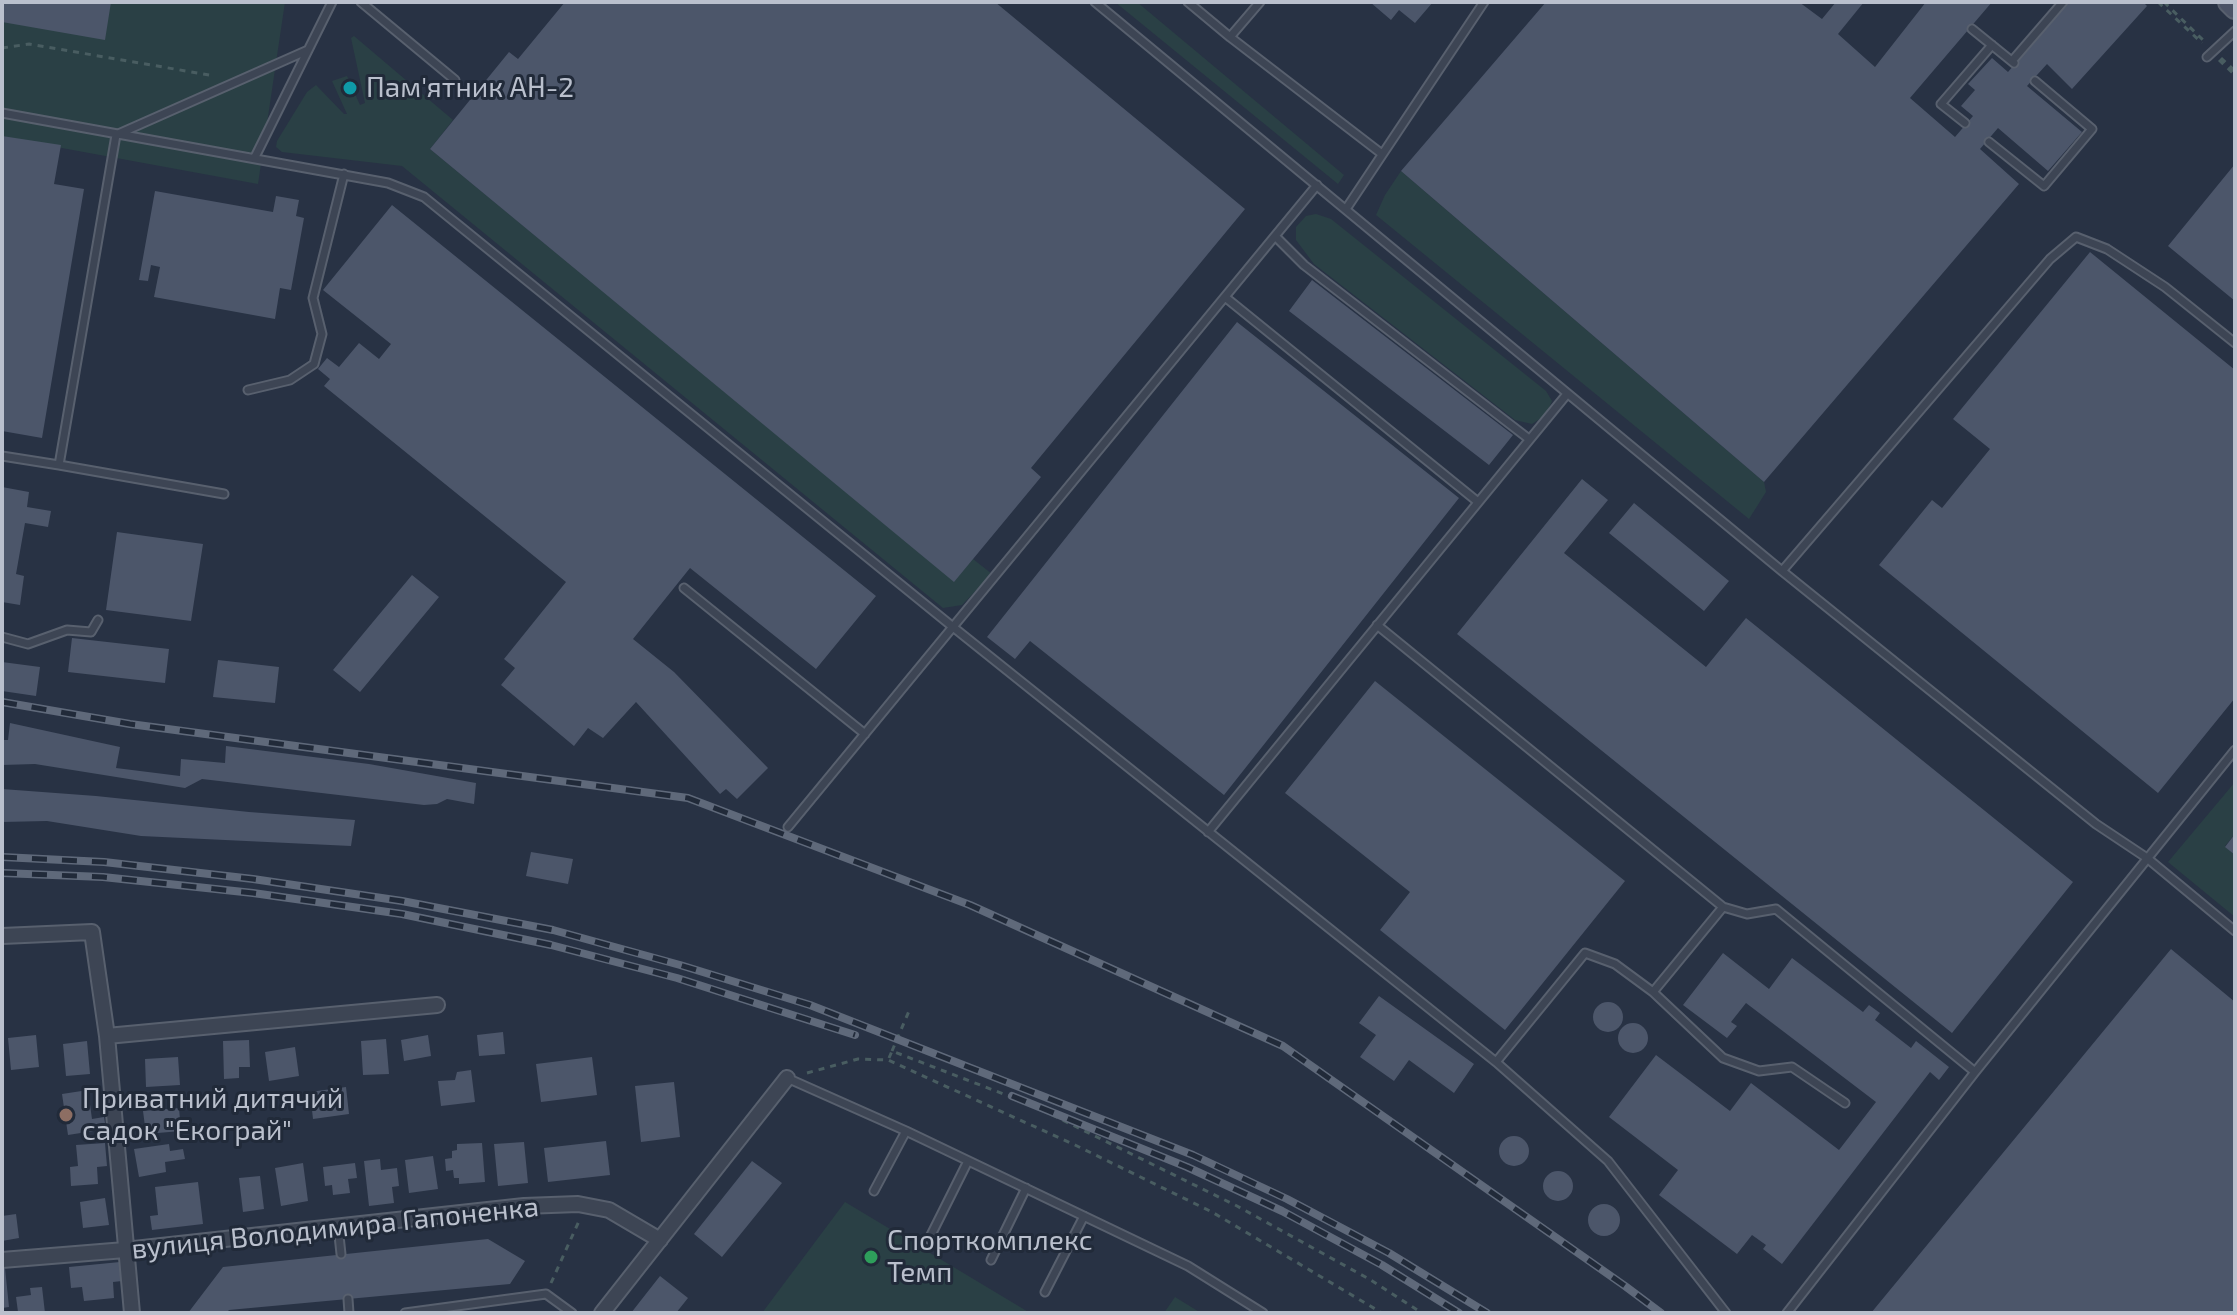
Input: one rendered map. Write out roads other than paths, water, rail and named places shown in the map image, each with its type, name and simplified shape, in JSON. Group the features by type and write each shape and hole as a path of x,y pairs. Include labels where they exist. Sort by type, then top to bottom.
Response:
{"street":[{"path":"2229,2 2235,8"},
{"path":"2,936 92,932 107,1036 132,1313"},
{"path":"107,1036 437,1005"},
{"path":"602,1313 787,1078"},
{"name":"вулиця Володимира Гапоненка","path":"2,1260 125,1250 524,1206 578,1204 609,1210 660,1240"}],"lane":[{"path":"255,157 332,2"},
{"path":"361,2 455,80"},
{"path":"1095,2 1782,571 2096,824 2147,858 2235,931"},
{"path":"1188,2 1382,154"},
{"path":"1230,37 1260,2"},
{"path":"1346,209 1484,2"},
{"path":"1972,29 2013,62 2063,2"},
{"path":"2211,54 2235,31"},
{"path":"1965,123 1941,104 1992,45"},
{"path":"116,135 308,50"},
{"path":"1989,142 2044,186 2092,129 2035,81"},
{"path":"2,113 344,174 388,183 424,197 953,627 1496,1062 1608,1161 1726,1313"},
{"path":"59,465 116,135"},
{"path":"248,390 290,380 314,364 322,334 313,298 344,174"},
{"path":"788,827 1317,185"},
{"path":"1275,236 1304,265 1529,439"},
{"path":"1782,571 2050,259 2076,237 2107,249 2165,287 2235,343"},
{"path":"1225,297 1478,502"},
{"path":"1208,832 1567,394"},
{"path":"2,456 224,494"},
{"path":"684,588 865,734"},
{"path":"2,637 28,644 67,630 91,632 98,620"},
{"path":"1377,625 1723,907 1747,914 1776,909 1975,1072"},
{"path":"1787,1313 1975,1072 2235,750"},
{"path":"1653,992 1723,907"},
{"path":"1496,1062 1585,953 1615,964 1653,992 1723,1058 1759,1071 1792,1067 1845,1103"},
{"path":"787,1078 906,1131 1188,1266 1263,1313"},
{"path":"874,1191 906,1131"},
{"path":"929,1239 968,1161"},
{"path":"991,1260 1026,1188"},
{"path":"1045,1292 1084,1216"},
{"path":"338,1226 341,1254"},
{"path":"405,1313 546,1294 572,1313"},
{"path":"348,1299 349,1313"}],"railway":[{"path":"2,702 130,724 688,798 970,905 1283,1046 1661,1313"},
{"path":"2,857 104,862 253,879 402,901 553,930 680,965 810,1005 1193,1155 1287,1199 1389,1253 1487,1313"},
{"path":"2,873 103,877 253,893 402,914 551,945 677,978 855,1035"},
{"path":"1012,1096 1187,1167 1282,1211 1382,1265 1459,1313"}],"place":[{"name":"Пам'ятник АН-2","path":"350,88"},
{"name":"Приватний дитячий садок \"Екограй\"","path":"66,1115"},
{"name":"Спорткомплекс Темп","path":"871,1257"}]}
